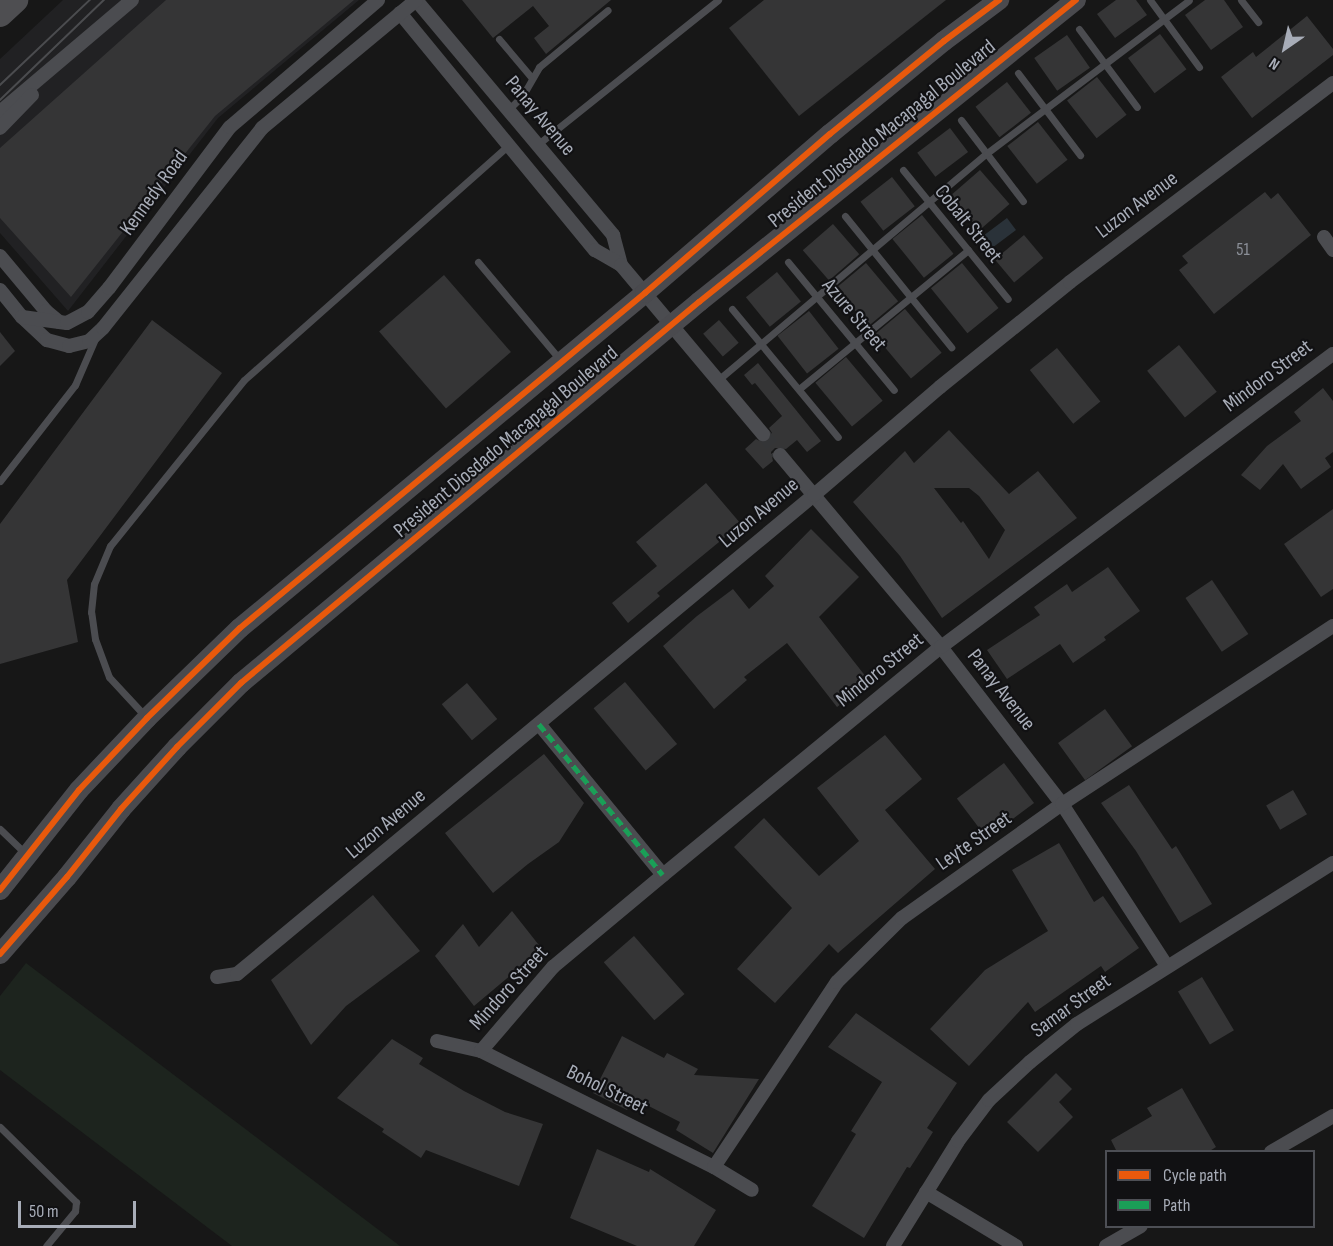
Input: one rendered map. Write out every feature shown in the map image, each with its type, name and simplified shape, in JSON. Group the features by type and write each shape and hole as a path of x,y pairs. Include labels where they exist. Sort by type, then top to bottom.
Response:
{"highway":[{"path":"0,14 15,0"}],"main road":[{"name":"President Diosdado Macapagal Boulevard","path":"0,890 79,790 147,718 240,628 645,293 830,134 944,41 999,0"},
{"name":"President Diosdado Macapagal Boulevard","path":"0,954 67,877 121,809 177,747 242,683 672,325 1076,0"}],"street":[{"path":"0,128 87,41 132,0"},
{"name":"Kennedy Road","path":"61,323 76,320 93,308 230,127 378,0"},
{"name":"Kennedy Road","path":"0,290 40,335 61,346 82,344 98,334 262,128 416,0"},
{"name":"Panay Avenue","path":"416,0 613,235 621,265"},
{"name":"Panay Avenue","path":"400,13 595,250 621,265 763,434"},
{"path":"0,112 87,41"},
{"name":"Luzon Avenue","path":"217,977 237,974 814,495 940,387 1070,282 1333,83"},
{"path":"1324,237 1333,250"},
{"path":"0,256 46,311 61,323"},
{"path":"22,317 61,323"},
{"name":"Mindoro Street","path":"481,1051 553,967 941,647 1333,354"},
{"name":"Panay Avenue","path":"780,454 941,647 1062,804 1167,966"},
{"name":"Leyte Street","path":"714,1167 837,982 902,918 1062,804 1333,626"},
{"path":"539,724 663,875"},
{"name":"Samar Street","path":"893,1246 958,1142 989,1100 1077,1024 1333,862"},
{"name":"Bohol Street","path":"437,1041 481,1051 714,1167 752,1190"},
{"path":"1274,1150 1333,1116"},
{"path":"926,1192 1016,1246"},
{"path":"1106,1246 1139,1228"}],"lane":[{"path":"537,145 718,0"},
{"path":"1150,0 1199,67"},
{"path":"718,380 987,153 1189,0"},
{"path":"1241,0 1257,22"},
{"path":"508,110 523,95 539,67 608,10"},
{"path":"1079,29 1137,107"},
{"path":"499,39 532,78"},
{"path":"1018,73 1080,155"},
{"path":"961,120 1023,201"},
{"path":"147,718 109,676 93,633 91,612 94,584 110,546 244,380 509,145"},
{"name":"Cobalt Street","path":"903,170 1008,299"},
{"path":"846,216 951,347"},
{"path":"799,389 968,250"},
{"path":"478,262 561,361"},
{"name":"Azure Street","path":"788,262 894,390"},
{"path":"732,309 838,437"},
{"name":"Kennedy Road","path":"0,481 75,385 98,334"},
{"path":"0,830 28,856"},
{"path":"0,1127 76,1202 75,1211 46,1246"}],"shaded area":[{"path":"63,0 359,0 218,118 68,311 0,233 0,59"},
{"path":"1007,218 1016,230 986,253 977,241"},
{"path":"26,963 400,1246 232,1246 0,1070 0,996"}],"building":[{"path":"166,0 354,0 215,116 71,297 0,218 0,148"},
{"path":"462,0 611,0 546,54 534,38 549,26 533,6 493,38"},
{"path":"764,0 946,0 799,116 729,28"},
{"path":"1116,0 1136,0 1147,15 1115,38 1097,14"},
{"path":"1205,0 1224,0 1243,27 1211,50 1185,15"},
{"path":"1307,16 1333,49 1333,55 1252,118 1221,77 1253,52 1256,57"},
{"path":"1160,34 1186,69 1155,93 1128,58"},
{"path":"1067,35 1090,68 1057,91 1034,58"},
{"path":"1097,77 1127,115 1097,138 1067,100"},
{"path":"1007,82 1031,113 999,137 975,107"},
{"path":"1038,122 1068,160 1037,184 1007,146"},
{"path":"950,128 968,152 935,177 917,153"},
{"path":"980,170 1010,204 979,230 950,196"},
{"path":"892,177 915,206 883,231 860,202"},
{"path":"1265,192 1271,199 1278,193 1311,235 1214,314 1179,270 1188,263 1182,256"},
{"path":"922,215 953,254 924,278 892,239"},
{"path":"833,224 859,254 829,280 803,250"},
{"path":"1024,235 1043,258 1014,282 995,259"},
{"path":"866,263 898,301 868,326 836,288"},
{"path":"962,263 999,308 967,333 931,288"},
{"path":"777,272 801,302 770,327 746,297"},
{"path":"444,275 511,352 446,408 379,331"},
{"path":"905,309 942,353 911,378 874,335"},
{"path":"809,311 839,349 807,373 777,336"},
{"path":"152,320 222,373 67,580 78,642 0,664 0,524"},
{"path":"719,320 739,343 723,356 703,334"},
{"path":"0,332 15,351 0,366"},
{"path":"1179,345 1217,392 1185,417 1147,371"},
{"path":"1057,348 1100,402 1073,424 1030,370"},
{"path":"846,357 883,401 852,426 815,383"},
{"path":"758,363 821,441 807,452 797,440 786,449 775,448 771,452 773,461 763,469 745,449 756,439 764,443 769,440 772,433 769,428 782,416 755,383 752,385 744,375"},
{"path":"1323,388 1333,401 1333,452 1325,458 1331,467 1301,489 1283,464 1260,490 1241,475 1267,446 1301,421 1294,412"},
{"path":"949,430 1009,494 1038,471 1077,518 942,618 900,556 853,502 905,451 914,463","holes":["934,488 969,488 979,496 1005,530 989,559 963,521 961,523"]},
{"path":"706,483 741,524 657,593 660,596 628,623 612,603 657,566 636,542"},
{"path":"1333,509 1333,589 1321,597 1284,544"},
{"path":"811,529 859,577 819,617 870,682 837,707 787,643 744,677 747,680 714,709 663,646 733,589 749,609 774,586 765,576"},
{"path":"1108,567 1140,611 1104,637 1106,640 1073,663 1060,644 1007,679 987,650 1040,615 1034,607 1067,584 1072,592"},
{"path":"1212,580 1248,634 1222,652 1185,598"},
{"path":"625,682 677,744 646,770 594,708"},
{"path":"467,683 497,719 472,740 442,704"},
{"path":"1105,709 1132,746 1085,780 1058,743"},
{"path":"885,735 922,779 885,810 935,869 838,953 829,944 775,1003 737,969 792,908 734,847 764,818 819,876 859,841 817,788"},
{"path":"544,754 584,803 559,842 493,893 445,833"},
{"path":"1004,763 1034,803 987,838 957,799"},
{"path":"1129,785 1172,849 1176,846 1212,904 1180,923 1136,851 1101,803"},
{"path":"1293,790 1307,814 1280,830 1266,806"},
{"path":"1059,843 1094,902 1103,896 1139,948 1105,972 1101,966 1035,1012 1028,1002 969,1066 930,1029 985,970 1048,931 1012,870"},
{"path":"373,895 420,951 346,1006 311,1045 271,980"},
{"path":"512,911 542,949 474,1006 435,956 463,924 479,947"},
{"path":"634,936 685,994 654,1020 604,962"},
{"path":"1202,977 1234,1030 1210,1045 1178,991"},
{"path":"856,1013 957,1083 927,1128 933,1132 910,1168 907,1167 864,1238 812,1206 856,1134 851,1131 882,1082 828,1047"},
{"path":"622,1036 664,1058 667,1053 698,1069 694,1075 759,1079 713,1153 676,1130 680,1122 633,1098 627,1110 593,1093"},
{"path":"392,1039 423,1058 419,1064 464,1091 505,1112 543,1124 519,1186 426,1150 421,1158 382,1132 384,1129 337,1098"},
{"path":"1056,1073 1072,1089 1059,1102 1073,1117 1038,1152 1007,1122"},
{"path":"1182,1088 1216,1147 1211,1150 1116,1150 1111,1140 1152,1116 1147,1108"},
{"path":"597,1149 649,1172 650,1169 716,1210 694,1246 637,1246 570,1218"}],"tunnel":[{"path":"763,434 780,455"}],"tram line":[{"path":"0,85 90,0"},
{"path":"0,100 104,0"}],"marked path":[{"path":"539,724 663,875"}],"cycle path":[{"path":"0,890 79,790 147,718 240,628 645,293 830,134 944,41 999,0"},
{"path":"0,954 67,877 121,809 177,747 241,683 699,302 1076,0"}]}
